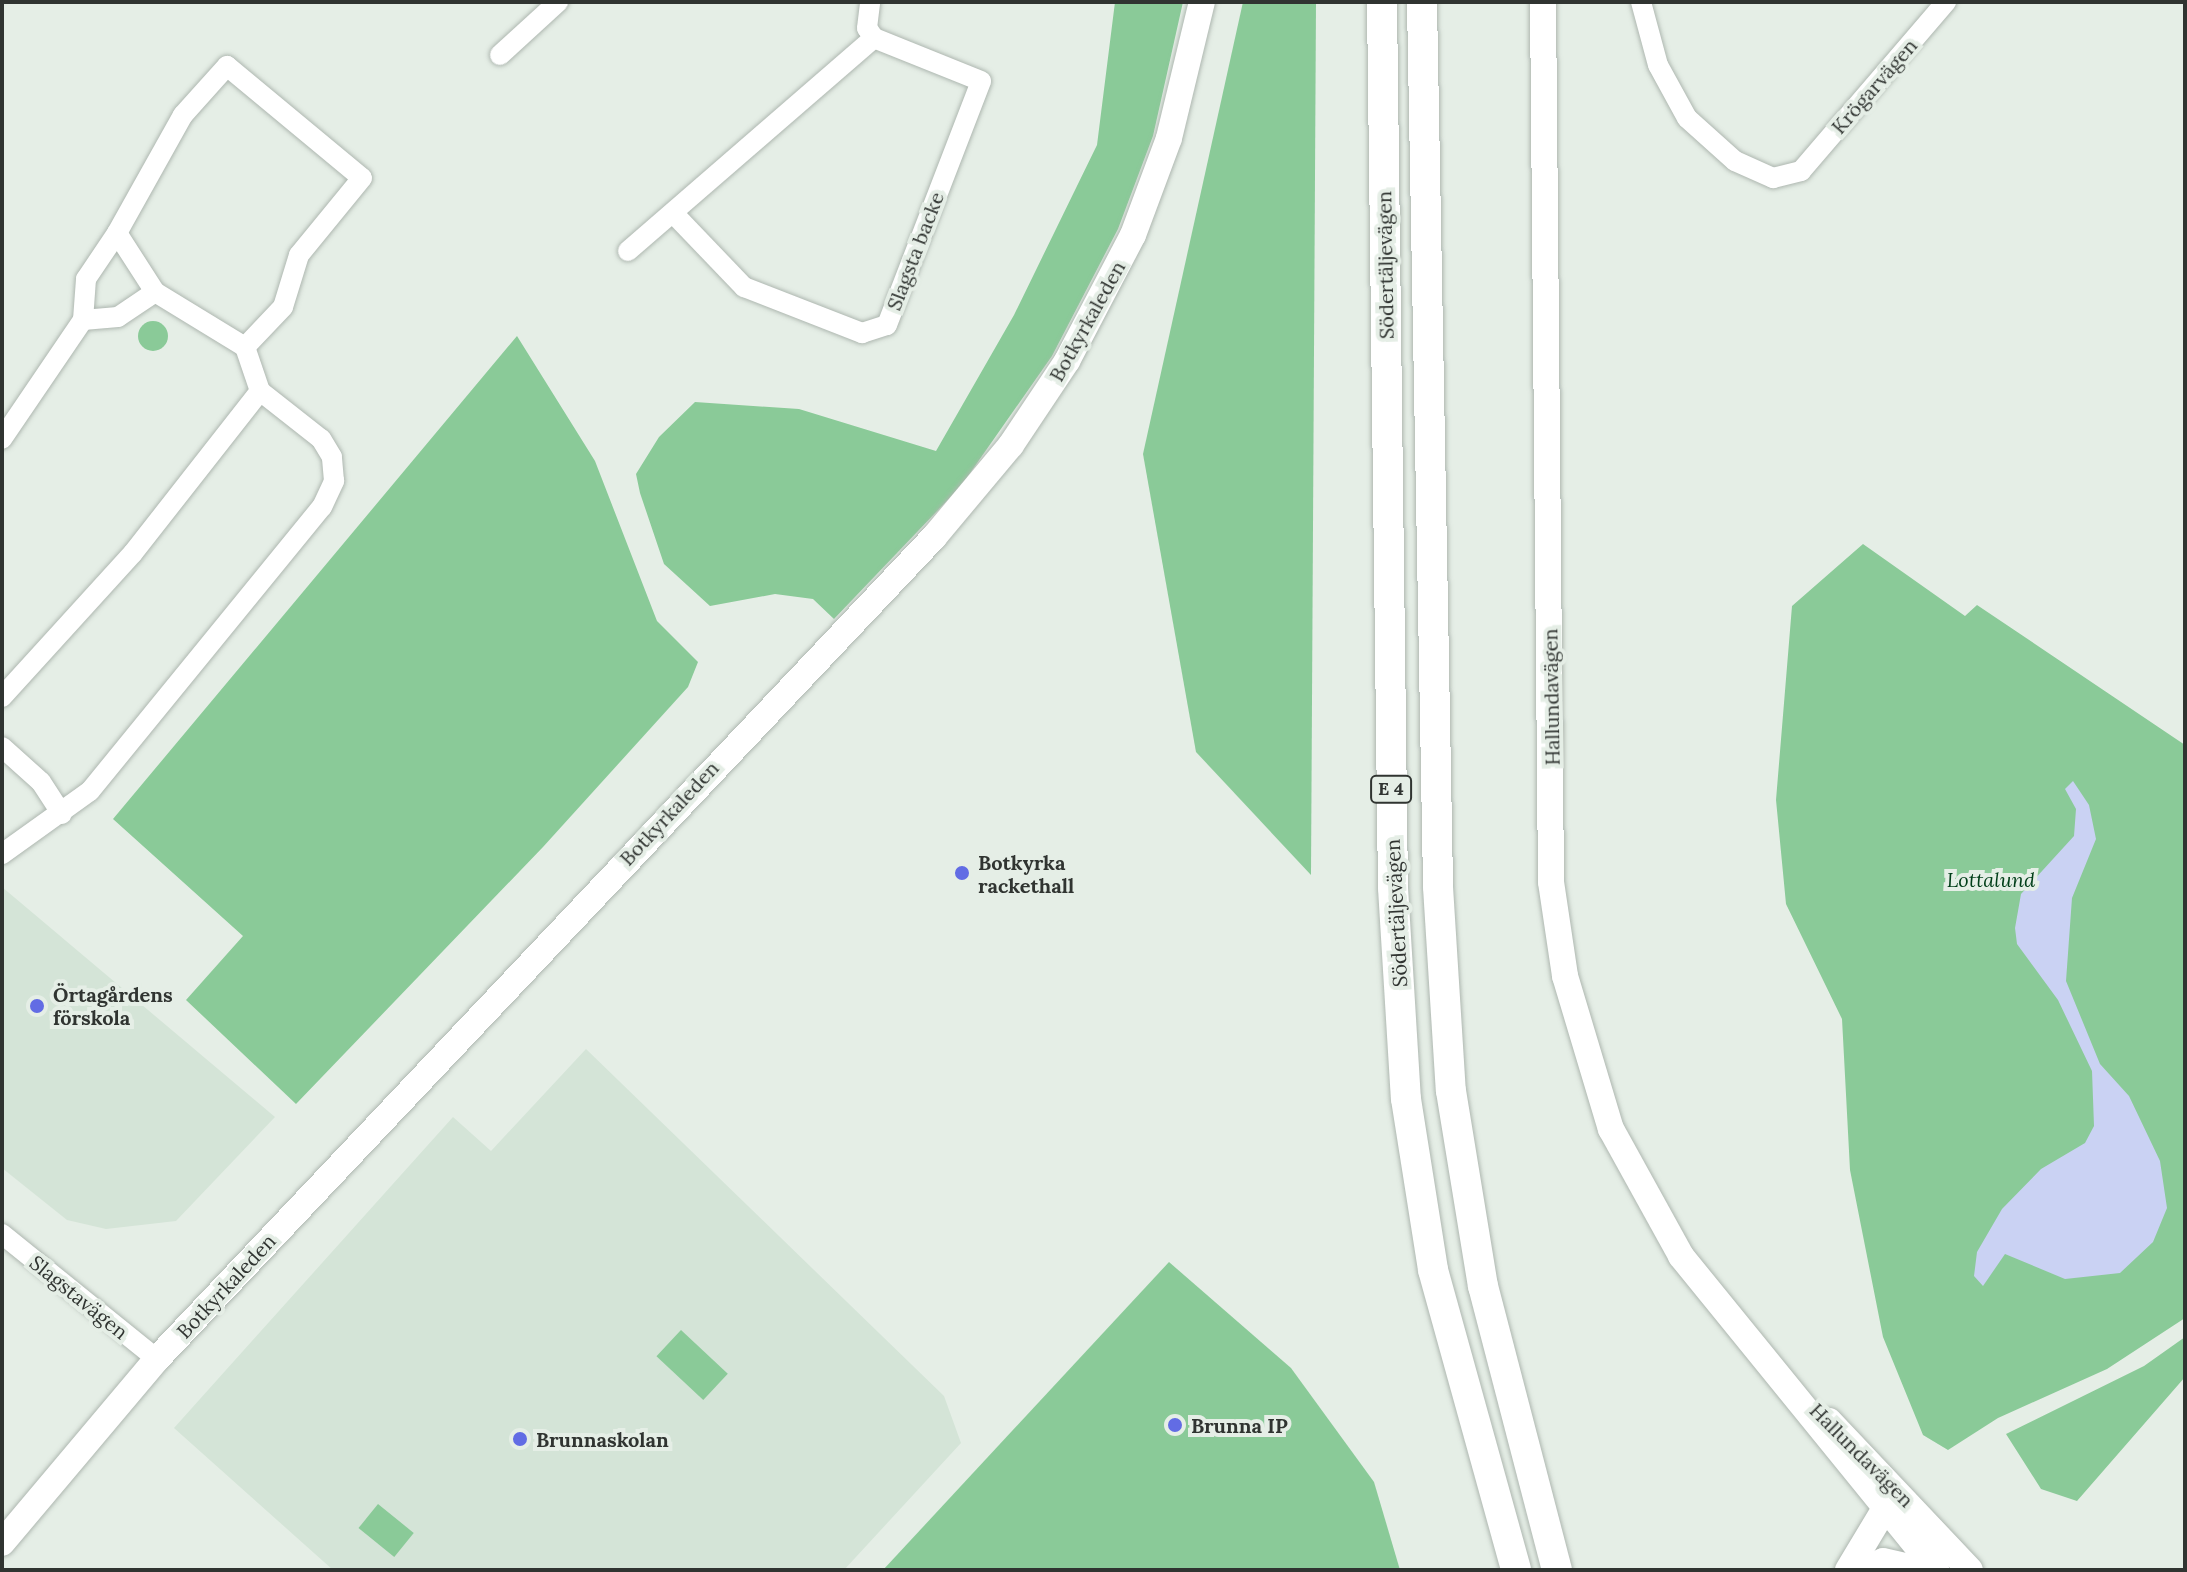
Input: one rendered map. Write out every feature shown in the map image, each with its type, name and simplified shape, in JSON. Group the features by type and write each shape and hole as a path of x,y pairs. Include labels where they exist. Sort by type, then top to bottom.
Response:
{"highway":[{"name":"Södertäljevägen","path":"1382,2 1393,888 1406,1099 1433,1270 1516,1570"},
{"name":"Södertäljevägen","path":"1422,2 1438,887 1451,1091 1483,1286 1556,1563"}],"main road":[{"name":"Botkyrkaleden","path":"2,1543 157,1359 934,537 1011,445 1067,361 1133,235 1173,127 1202,2"},
{"name":"Hallundavägen","path":"1543,2 1551,882 1563,960 1591,1072 1643,1195 1749,1343 1936,1570"},
{"name":"Hallundavägen","path":"1749,1343 1894,1485 1970,1570"},
{"path":"1848,1570 1888,1511 1894,1485"},
{"path":"1867,1570 1883,1561 1921,1570"}],"street":[{"path":"500,55 558,2"},
{"name":"Krögarvägen","path":"1641,2 1672,97 1704,136 1752,172 1773,178 1801,171 1946,2"},
{"path":"628,251 874,38 867,28 878,4"},
{"name":"Slagsta backe","path":"673,213 744,287 862,333 881,330 981,81 874,38"},
{"path":"2,439 83,320 86,279 117,233 183,115 227,66 362,178 299,255 283,307 245,347"},
{"path":"2,854 62,814 90,791 322,507 334,481 332,457 321,439 260,391 245,347 155,292 117,233"},
{"path":"83,320 118,317 155,292"},
{"path":"2,697 133,553 260,391"},
{"path":"2,747 41,782 62,814"},
{"name":"Slagstavägen","path":"2,1234 157,1359"}],"shaded area":[{"path":"2,887 275,1117 176,1221 106,1229 67,1220 2,1168"},
{"path":"586,1049 944,1396 961,1443 844,1570 333,1570 174,1428 453,1117 491,1151"}],"green space":[{"path":"1115,2 1183,2 1153,136 1118,229 1052,356 961,486 834,619 813,599 775,594 710,606 664,564 640,493 636,474 659,437 695,402 799,409 936,451 1014,315 1097,145"},
{"path":"1243,2 1316,2 1311,875 1196,752 1143,454"},
{"path":"153,321 164,325 168,336 164,347 153,351 142,347 138,336 142,325"},
{"path":"517,336 595,461 657,621 698,662 688,687 543,847 296,1104 186,1000 243,936 113,819"},
{"name":"Lottalund","path":"1863,544 1965,616 1977,605 2185,745 2185,1318 2107,1369 1998,1418 1948,1450 1923,1435 1883,1337 1850,1170 1842,1019 1786,904 1776,800 1792,606"},
{"name":"Brunna IP","path":"1169,1262 1291,1368 1374,1482 1400,1570 883,1570"},
{"path":"681,1330 728,1374 703,1400 656,1356"},
{"path":"2185,1337 2185,1377 2077,1501 2041,1489 2006,1434 2144,1366"},
{"path":"378,1504 414,1533 394,1557 358,1528"}],"water":[{"path":"2073,781 2089,805 2096,839 2072,898 2066,981 2100,1064 2129,1096 2160,1161 2167,1208 2153,1242 2120,1273 2065,1279 2005,1254 1983,1286 1974,1276 1977,1252 2002,1209 2041,1169 2085,1143 2094,1126 2092,1071 2058,1000 2017,944 2015,928 2021,894 2074,836 2076,809 2065,789"}],"place":[{"name":"Botkyrka rackethall","path":"962,873"},
{"name":"Örtagårdens förskola","path":"37,1006"},
{"name":"Brunna IP","path":"1175,1425"},
{"name":"Brunnaskolan","path":"520,1439"}]}
